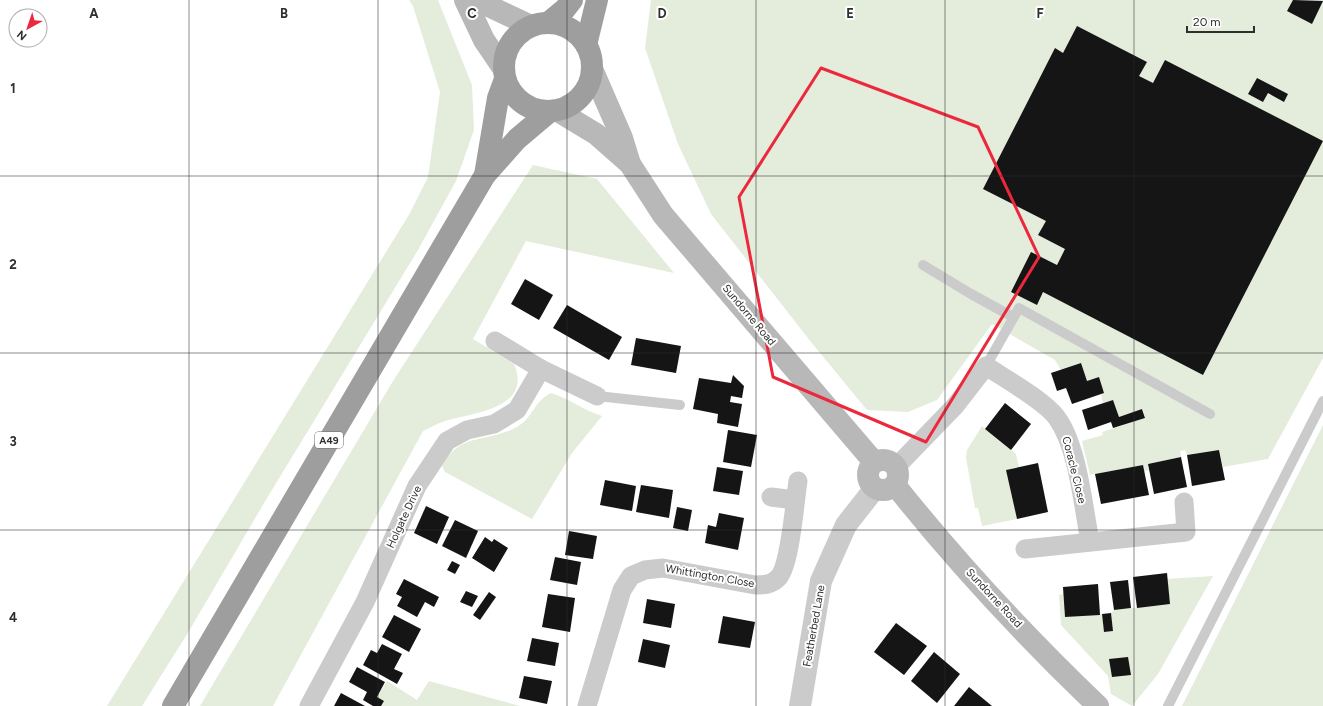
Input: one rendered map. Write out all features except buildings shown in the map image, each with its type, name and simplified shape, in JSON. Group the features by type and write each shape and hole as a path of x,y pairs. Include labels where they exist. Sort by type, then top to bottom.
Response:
{"highway":[{"path":"540,24 570,29 579,36 590,53 592,69 588,86 578,100 569,106 553,111 532,108 517,99 510,90 504,74 506,52 514,38 565,9 572,0"},
{"path":"586,45 597,0"},
{"name":"A49","path":"485,175 498,98 504,74"},
{"name":"A49","path":"173,706 485,175 517,140 553,111"}],"main road":[{"path":"465,0 484,40 504,74"},
{"path":"476,0 540,24"},
{"name":"Sundorne Road","path":"592,69 622,138 630,164"},
{"name":"Sundorne Road","path":"553,111 596,134 630,164 663,215 874,462 870,466 868,475 869,480 889,480 933,533 1067,676 1098,706"}],"street":[{"path":"495,341 541,369 596,396"},
{"path":"889,480 955,406 986,366"},
{"name":"Coracle Close","path":"986,366 1047,408 1057,418 1068,439 1079,480 1090,541"},
{"name":"Holgate Drive","path":"309,706 365,602 417,486 447,441 467,430 494,424 517,410 541,369"},
{"name":"Featherbed Lane","path":"800,706 821,581 846,525 889,480"},
{"name":"Whittington Close","path":"587,706 622,590 631,576 645,570 663,568 755,585 767,585 779,577 785,564 798,481"},
{"path":"771,497 795,500"},
{"path":"1025,549 1186,532 1184,502"}],"lane":[{"path":"923,265 1013,317"},
{"path":"986,366 1019,308 1210,414"},
{"path":"596,396 680,405"},
{"path":"1168,706 1323,401"}],"highlighted area":[{"path":"821,68 978,127 1039,257 926,442 773,377 739,197"}],"green space":[{"path":"409,0 438,0 472,85 474,130 456,181 418,250 264,503 189,631 142,706 107,706 410,213 428,177 440,92 413,6"},
{"path":"651,0 1323,0 1323,358 1268,459 1223,467 1219,450 1187,455 1185,450 1180,451 1181,457 1148,464 1149,470 1144,472 1143,465 1090,475 1082,441 1103,435 1102,432 1145,418 1143,409 1119,417 1113,400 1103,403 1101,394 1104,393 1099,377 1087,381 1061,370 1055,360 992,324 937,400 908,412 867,410 811,342 711,214 678,144 645,48"},
{"path":"533,165 597,179 674,273 526,241 473,339 514,364 518,379 515,390 508,399 498,406 485,411 442,422 423,431 273,706 200,706 393,381"},
{"path":"551,393 602,416 572,453 532,519 445,472 442,466 455,449 467,442 503,433 517,427 527,419 540,401"},
{"path":"1323,425 1323,706 1182,706"},
{"path":"982,426 1016,454 1019,467 1006,470 1017,519 982,526 978,508 975,508 966,458 967,450"},
{"path":"1213,576 1158,674 1132,706 1111,694 1108,676 1061,625 1059,595 1064,594 1065,617 1102,614 1104,632 1113,631 1111,613 1114,610 1170,604 1167,579"},
{"path":"387,681 417,700 429,681 520,706 381,706 384,701 377,697"}]}
